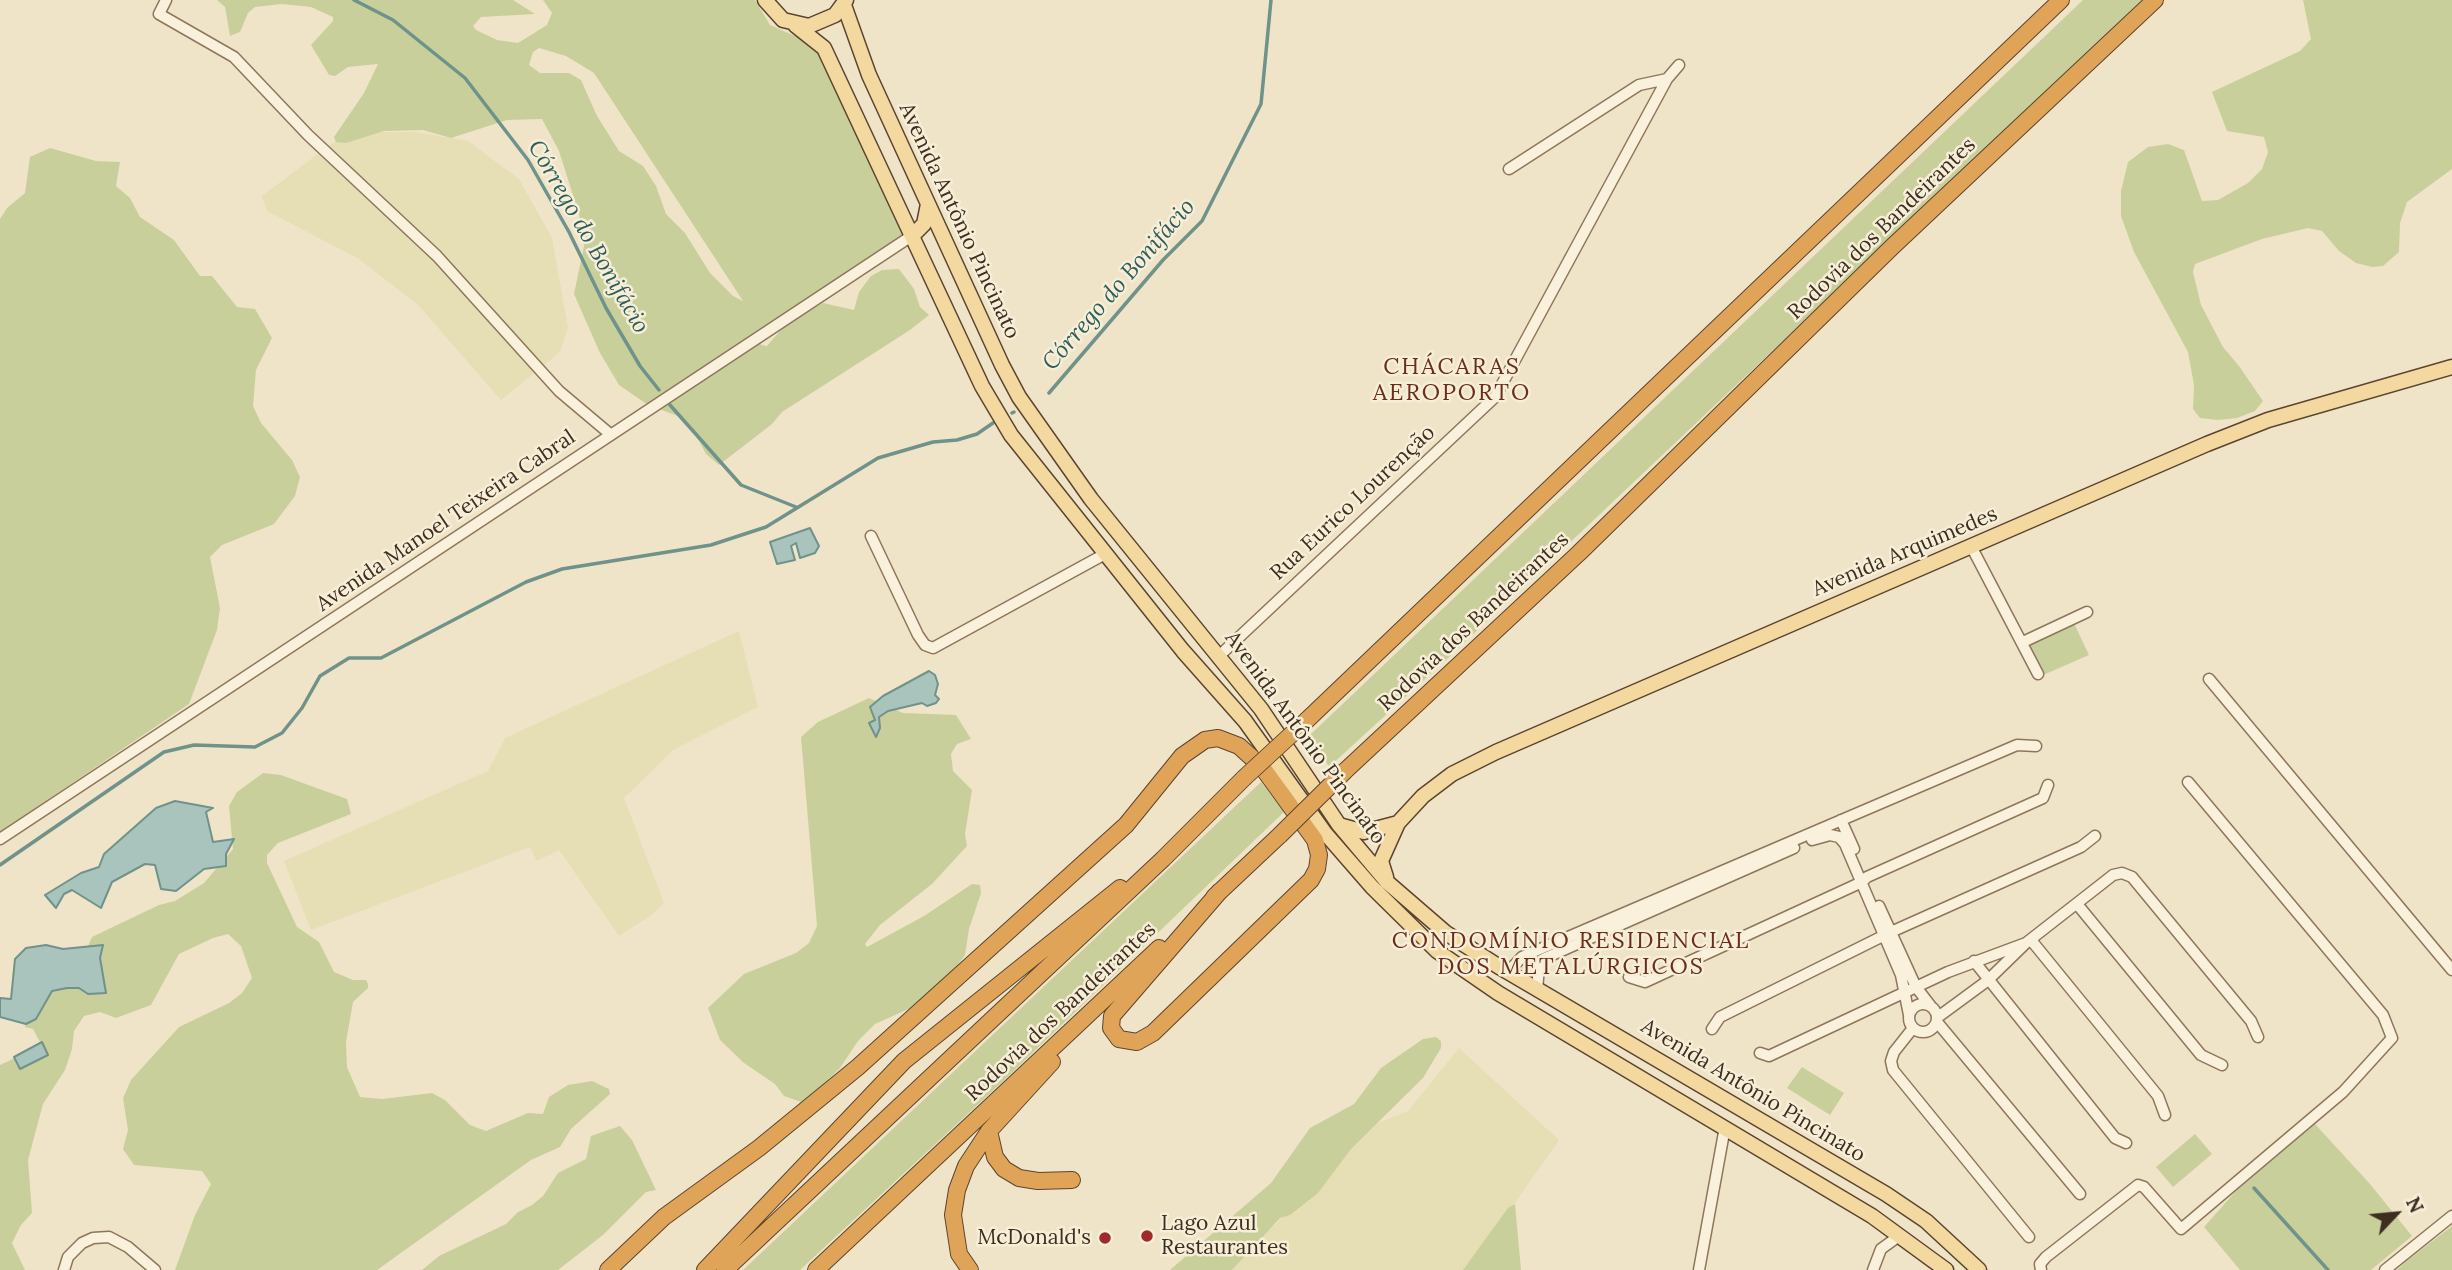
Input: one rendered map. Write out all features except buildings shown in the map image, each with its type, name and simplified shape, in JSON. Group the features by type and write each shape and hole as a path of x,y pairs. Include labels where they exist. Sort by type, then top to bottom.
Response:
{"highway":[{"name":"Rodovia dos Bandeirantes","path":"725,1270 1163,859 1244,778 2061,0"},
{"name":"Rodovia dos Bandeirantes","path":"816,1270 1579,553 1902,238 2155,0"},
{"path":"608,1270 664,1217 759,1148 868,1057 1126,825 1182,757 1205,740 1217,738 1239,746 1262,766 1315,840 1319,862 1317,869 1311,880 1153,1033 1137,1042 1119,1040 1111,1028 1112,1016 1220,891"},
{"path":"705,1270 904,1061 1038,950 1116,890 1163,859"},
{"path":"970,1270 959,1254 953,1215 957,1190 966,1166 989,1130 1051,1063 1074,1027"},
{"path":"989,1130 995,1157 1004,1169 1019,1178 1038,1181 1072,1180"}],"main road":[{"name":"Avenida Antônio Pincinato","path":"765,0 773,12 824,48 982,386 1011,435 1183,651 1245,722 1325,833 1371,887 1437,951 1522,1007 1816,1182 1946,1270"},
{"name":"Avenida Antônio Pincinato","path":"795,25 822,23 845,2 869,75 1007,375 1039,427 1111,525 1219,656 1301,765 1339,825 1387,882 1446,933 1507,972 1852,1174 1926,1222 1979,1270"},
{"path":"913,235 924,224 928,204"},
{"name":"Avenida Arquimedes","path":"1387,882 1381,861 1398,823 1423,796 1452,774 1496,752 2268,420 2452,367"},
{"path":"1025,452 1033,444 1042,446 1075,488 1091,499"},
{"path":"1105,554 1112,544 1111,525"},
{"path":"1339,825 1364,832 1398,823"},
{"path":"1507,972 1510,987 1522,1007"},
{"path":"1816,1182 1844,1185 1852,1174"},
{"path":"1899,1236 1926,1222"}],"street":[{"path":"166,0 159,14 234,57 308,135 437,256 559,391 610,435"},
{"name":"Rua Eurico Lourenção","path":"1219,656 1495,397 1667,79 1679,65"},
{"path":"1509,169 1639,85 1667,79"},
{"name":"Avenida Manoel Teixeira Cabral","path":"0,839 913,235"},
{"path":"871,536 918,635 925,645 933,648 1105,554"},
{"path":"1971,546 2038,674"},
{"path":"2023,642 2087,612"},
{"path":"2208,679 2452,970"},
{"path":"1507,972 1522,957 1841,820 2017,745 2036,746"},
{"path":"2041,1270 2040,1264 2046,1257 2138,1185 2144,1187 2181,1229 2343,1092 2392,1038 2383,1015 2189,782"},
{"path":"1629,977 1645,982 2043,798 2048,785"},
{"path":"1841,820 1888,935 1916,987 1937,1019 2080,1194"},
{"path":"1537,990 1539,967 1543,959 1822,836 1839,837 1864,879"},
{"path":"1712,1030 1720,1017 1888,935 2081,847 2095,836"},
{"path":"1913,1028 1927,1032 1937,1019 1987,981 2029,942 2113,875 2122,873 2133,877 2251,1021 2258,1037"},
{"path":"2077,904 2201,1055 2222,1065"},
{"path":"1888,935 1901,975 1903,995 1913,1028"},
{"path":"1760,1053 1769,1056 1974,961 2029,942"},
{"path":"2029,942 2158,1097 2165,1115"},
{"path":"1974,961 1987,981 2115,1138 2126,1143"},
{"path":"1909,1015 1917,1004 1930,1005"},
{"path":"1913,1028 1894,1052 1891,1061 1893,1070 2029,1237"},
{"path":"1699,1270 1725,1128"},
{"path":"2385,1270 2452,1216"},
{"path":"1873,1270 1881,1249 1899,1236"},
{"path":"64,1270 68,1257 82,1243 93,1238 109,1237 128,1247 155,1270"}],"shaded area":[{"path":"347,132 415,132 468,141 519,179 552,238 568,328 560,352 501,400 418,305 359,259 267,211 262,196"},
{"path":"739,631 758,707 673,750 624,798 664,903 650,916 619,936 559,850 537,861 530,847 311,930 284,861 488,771 505,738"},
{"path":"1459,1048 1559,1140 1468,1270 1226,1270 1243,1244 1276,1224 1323,1174 1378,1123 1408,1111"}],"green space":[{"path":"217,0 513,0 535,14 481,17 473,26 497,40 518,43 547,25 552,13 543,0 755,0 770,25 804,40 826,58 904,226 902,237 761,336 761,345 767,346 786,324 823,303 854,310 859,292 871,276 882,270 899,269 914,289 920,307 929,315 782,412 772,424 719,465 706,454 691,426 678,416 648,405 619,385 600,353 574,294 584,246 579,214 559,151 542,119 507,120 451,138 423,130 384,131 346,143 336,142 334,137 364,93 378,64 348,67 335,76 329,75 311,45 333,21 333,17 311,7 282,4 255,7 248,13 240,32 230,36 225,7","holes":["539,48 566,56 594,73 743,301 733,296 710,273 685,233 666,214 656,186 643,166 619,151 597,116 581,80 569,73 540,73 529,65 533,52"]},
{"path":"2083,0 2143,0 1449,657 1329,767 1310,735"},
{"path":"2303,0 2452,0 2452,169 2407,202 2400,223 2399,252 2383,266 2372,267 2356,263 2339,251 2322,231 2308,228 2262,239 2195,264 2193,272 2201,305 2223,347 2263,401 2255,411 2237,418 2200,418 2193,409 2194,385 2188,352 2134,252 2121,216 2121,191 2128,162 2148,147 2168,144 2184,150 2202,201 2218,200 2248,183 2262,169 2268,152 2264,137 2227,131 2212,92 2300,51 2311,39"},
{"path":"50,148 96,161 120,162 116,186 130,198 140,217 174,240 200,276 212,276 237,307 255,309 272,338 256,370 253,406 261,423 292,460 300,477 295,496 274,524 222,545 210,557 220,608 217,630 189,704 0,832 0,219 7,208 25,193 30,157"},
{"path":"2072,619 2089,655 2041,676 2023,642"},
{"path":"869,698 903,713 956,715 971,739 957,744 951,754 953,771 972,790 965,834 967,846 932,884 880,925 865,944 867,947 924,916 972,884 980,885 981,893 969,929 965,955 933,998 875,1024 858,1041 840,1068 804,1103 784,1096 775,1084 744,1063 720,1040 708,1008 744,974 796,953 809,943 817,926 801,737 818,722"},
{"path":"263,773 281,775 347,799 351,814 278,843 267,855 267,863 297,927 319,942 334,972 353,980 366,980 368,984 368,988 353,1002 346,1042 347,1067 360,1097 382,1099 432,1093 445,1100 470,1125 486,1131 528,1113 543,1114 549,1097 568,1085 592,1081 609,1089 610,1094 571,1129 560,1147 531,1160 377,1270 175,1270 195,1215 211,1184 202,1171 134,1165 123,1149 128,1130 123,1098 131,1080 179,1027 229,1003 242,993 252,978 241,946 228,934 213,938 179,954 151,1005 116,1018 100,1012 84,1016 74,1031 65,1070 43,1104 28,1160 32,1213 21,1225 12,1243 25,1270 0,1270 0,1065 36,1048 40,1042 33,1029 25,1027 27,1012 85,953 92,937 159,905 175,901 204,883 233,849 229,806 237,792"},
{"path":"1261,782 1284,812 1001,1083 800,1270 743,1270"},
{"path":"1436,1037 1441,1041 1441,1048 1423,1078 1351,1149 1318,1193 1290,1215 1280,1218 1232,1270 1170,1270 1271,1183 1310,1128 1354,1104 1381,1068 1423,1039"},
{"path":"1802,1067 1844,1093 1830,1115 1787,1088"},
{"path":"2315,1124 2370,1184 2412,1236 2371,1270 2240,1270 2204,1227 2235,1192"},
{"path":"620,1126 632,1140 656,1190 646,1192 603,1235 558,1270 422,1270 439,1256 506,1224 518,1212 543,1196 558,1173 586,1159 591,1136"},
{"path":"2195,1134 2212,1154 2173,1187 2156,1167"},
{"path":"1515,1204 1521,1270 1463,1270 1508,1208"},
{"path":"2452,1226 2452,1270 2397,1270 2408,1260"}],"water":[{"path":"810,528 819,546 815,553 800,558 796,543 791,546 795,560 777,564 770,542"},
{"path":"929,671 935,675 938,684 935,695 939,699 936,703 927,706 922,703 888,711 879,717 880,728 876,737 869,723 875,720 870,707 883,696"},
{"path":"175,801 213,808 206,812 213,842 234,839 226,854 226,866 204,869 176,891 161,889 155,865 145,864 112,882 101,908 72,890 64,894 56,908 45,895 81,873 99,867 104,854 156,808"},
{"path":"46,945 63,949 103,945 100,958 106,993 88,994 79,988 52,991 36,1019 26,1024 0,1017 0,998 11,999 15,959 26,948"},
{"path":"42,1042 48,1055 20,1069 14,1057"}],"waterway":[{"name":"Córrego do Bonifácio","path":"354,0 393,20 465,78 528,160 569,232 606,308 640,366 659,390"},
{"name":"Córrego do Bonifácio","path":"1049,393 1163,260 1202,221 1261,104 1271,0"},
{"path":"670,405 741,485 796,507"},
{"path":"0,865 164,752 194,745 255,747 282,733 302,708 320,676 349,658 381,658 526,582 562,569 711,545 766,527 878,458 933,442 957,440 977,434 993,423"},
{"path":"2254,1188 2328,1270"}],"place":[{"name":"Lago Azul Restaurantes","path":"1147,1236"},
{"name":"McDonald's","path":"1105,1238"}],"district":[{"name":"CHÁCARAS AEROPORTO","path":"1452,380"},
{"name":"CONDOMÍNIO RESIDENCIAL DOS METALÚRGICOS","path":"1571,954"}]}
